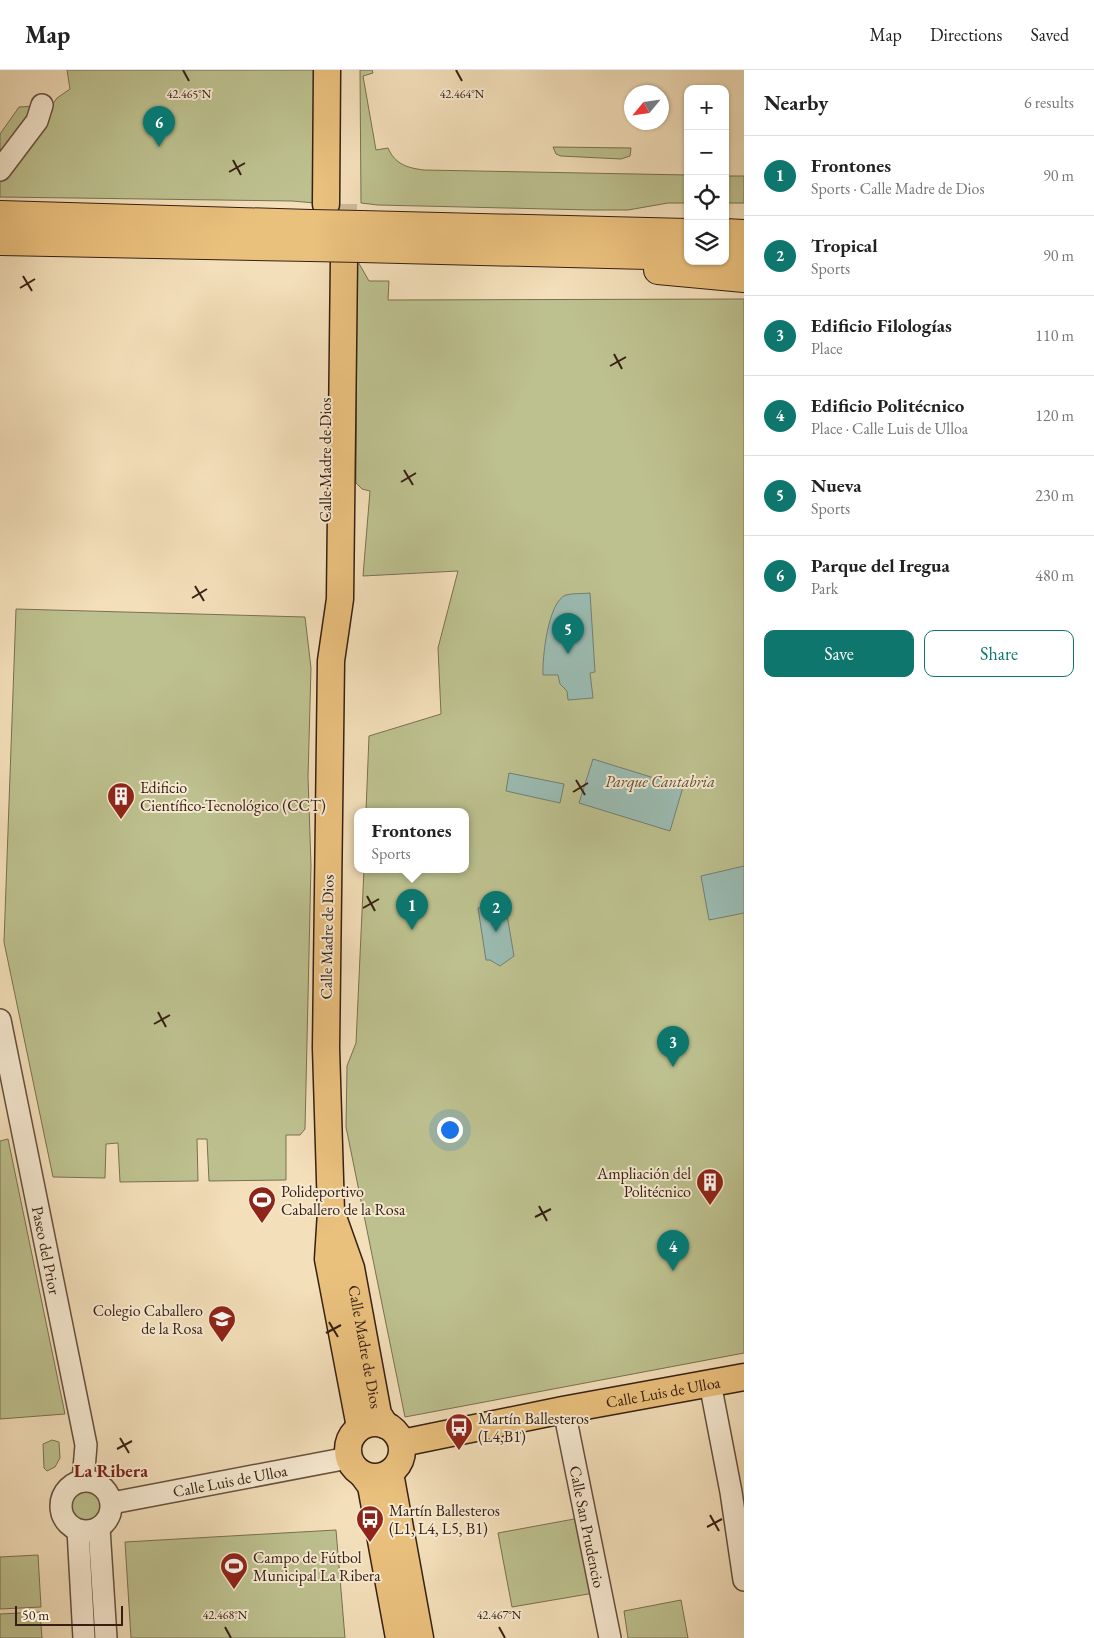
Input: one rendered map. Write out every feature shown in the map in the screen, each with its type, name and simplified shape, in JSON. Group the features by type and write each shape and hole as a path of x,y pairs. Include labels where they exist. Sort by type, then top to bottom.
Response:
{"highway":[{"path":"0,215 335,234 574,254 684,256"},
{"path":"0,241 335,234 505,219 684,218"},
{"path":"729,218 744,218"},
{"path":"416,226 684,232"},
{"path":"729,233 744,234"},
{"path":"574,254 626,267 744,278"},
{"path":"729,257 744,257"}],"main road":[{"name":"Calle Madre de Dios","path":"327,70 335,234 340,600 331,661 326,1048 331,1212 351,1268 382,1432"},
{"name":"Calle Madre de Dios","path":"335,234 345,70"},
{"name":"Calle Luis de Ulloa","path":"382,1432 574,1412 744,1377"},
{"path":"356,1466 372,1478 390,1473 400,1460 382,1432 351,1437 356,1466 371,1486 399,1638"},
{"path":"390,1473 420,1638"}],"street":[{"path":"0,170 37,121 42,105"},
{"name":"Paseo del Prior","path":"0,1020 86,1445 83,1480"},
{"path":"710,1383 737,1490 743,1567"},
{"name":"Calle San Prudencio","path":"574,1412 610,1638"},
{"name":"Calle Luis de Ulloa","path":"112,1502 356,1466"},
{"path":"83,1480 98,1483 105,1488 112,1502 109,1517 99,1528 85,1531 78,1530 65,1520 61,1503 68,1488 83,1480"},
{"path":"99,1528 106,1638"},
{"path":"78,1530 84,1638"}],"green space":[{"path":"67,70 320,70 315,203 292,201 0,197 0,134 19,107 52,105 57,98 70,89"},
{"path":"360,70 372,70 373,73 363,76 376,150 388,148 394,158 412,168 424,170 684,175 684,203 668,203 628,210 378,205 361,203"},
{"path":"553,147 631,148 630,156 621,159 561,156 556,154"},
{"path":"729,176 744,176 744,203 729,203"},
{"name":"Parque Cantabria","path":"357,260 369,281 389,281 388,300 744,299 744,1353 405,1417 346,1127 347,1066 356,1043 364,873 469,873 469,808 366,808 369,736 441,714 438,648 458,571 363,576 370,491 362,489 356,483"},
{"path":"16,609 305,617 311,668 308,777 311,865 305,1129 300,1135 286,1135 286,1180 209,1181 207,1139 197,1139 198,1181 120,1182 118,1143 106,1144 105,1178 53,1177 4,942"},
{"path":"8,1139 65,1414 0,1419 0,1141"},
{"path":"52,1440 59,1442 60,1458 55,1467 47,1471 44,1468 43,1444"},
{"path":"85,1490 96,1495 101,1506 96,1517 85,1522 74,1517 69,1506 74,1495"},
{"path":"585,1517 600,1592 512,1607 498,1533"},
{"name":"Campo de Fútbol Municipal La Ribera","path":"336,1530 345,1638 131,1638 125,1542"},
{"path":"38,1555 41,1607 0,1609 0,1557"},
{"path":"681,1600 688,1638 628,1638 624,1611"},
{"path":"40,1612 42,1638 0,1638 0,1614"}],"water":[{"path":"590,593 595,672 590,673 593,698 568,700 567,691 560,684 558,675 543,675 547,631 555,608 560,600 569,594"},
{"path":"593,759 683,787 670,831 579,803"},
{"path":"509,773 564,784 560,803 506,791"},
{"path":"744,866 744,913 709,920 701,876"},
{"path":"505,903 514,956 500,966 490,960 486,960 478,908"}],"tunnel":[{"path":"344,204 344,246"}],"place":[{"name":"Parque del Iregua","path":"159,147"},
{"name":"Nueva","path":"568,654"},
{"name":"Edificio Científico-Tecnológico (CCT)","path":"121,820"},
{"name":"Frontones","path":"412,930"},
{"name":"Tropical","path":"496,932"},
{"name":"Edificio Filologías","path":"673,1067"},
{"name":"Ampliación del Politécnico","path":"710,1206"},
{"name":"Polideportivo Caballero de la Rosa","path":"262,1224"},
{"name":"Edificio Politécnico","path":"673,1271"},
{"name":"Colegio Caballero de la Rosa","path":"222,1343"},
{"name":"Martín Ballesteros (L4,B1)","path":"459,1451"},
{"name":"Martín Ballesteros (L1, L4, L5, B1)","path":"370,1543"},
{"name":"Campo de Fútbol Municipal La Ribera","path":"234,1590"}],"district":[{"name":"La Ribera","path":"111,1470"}]}
